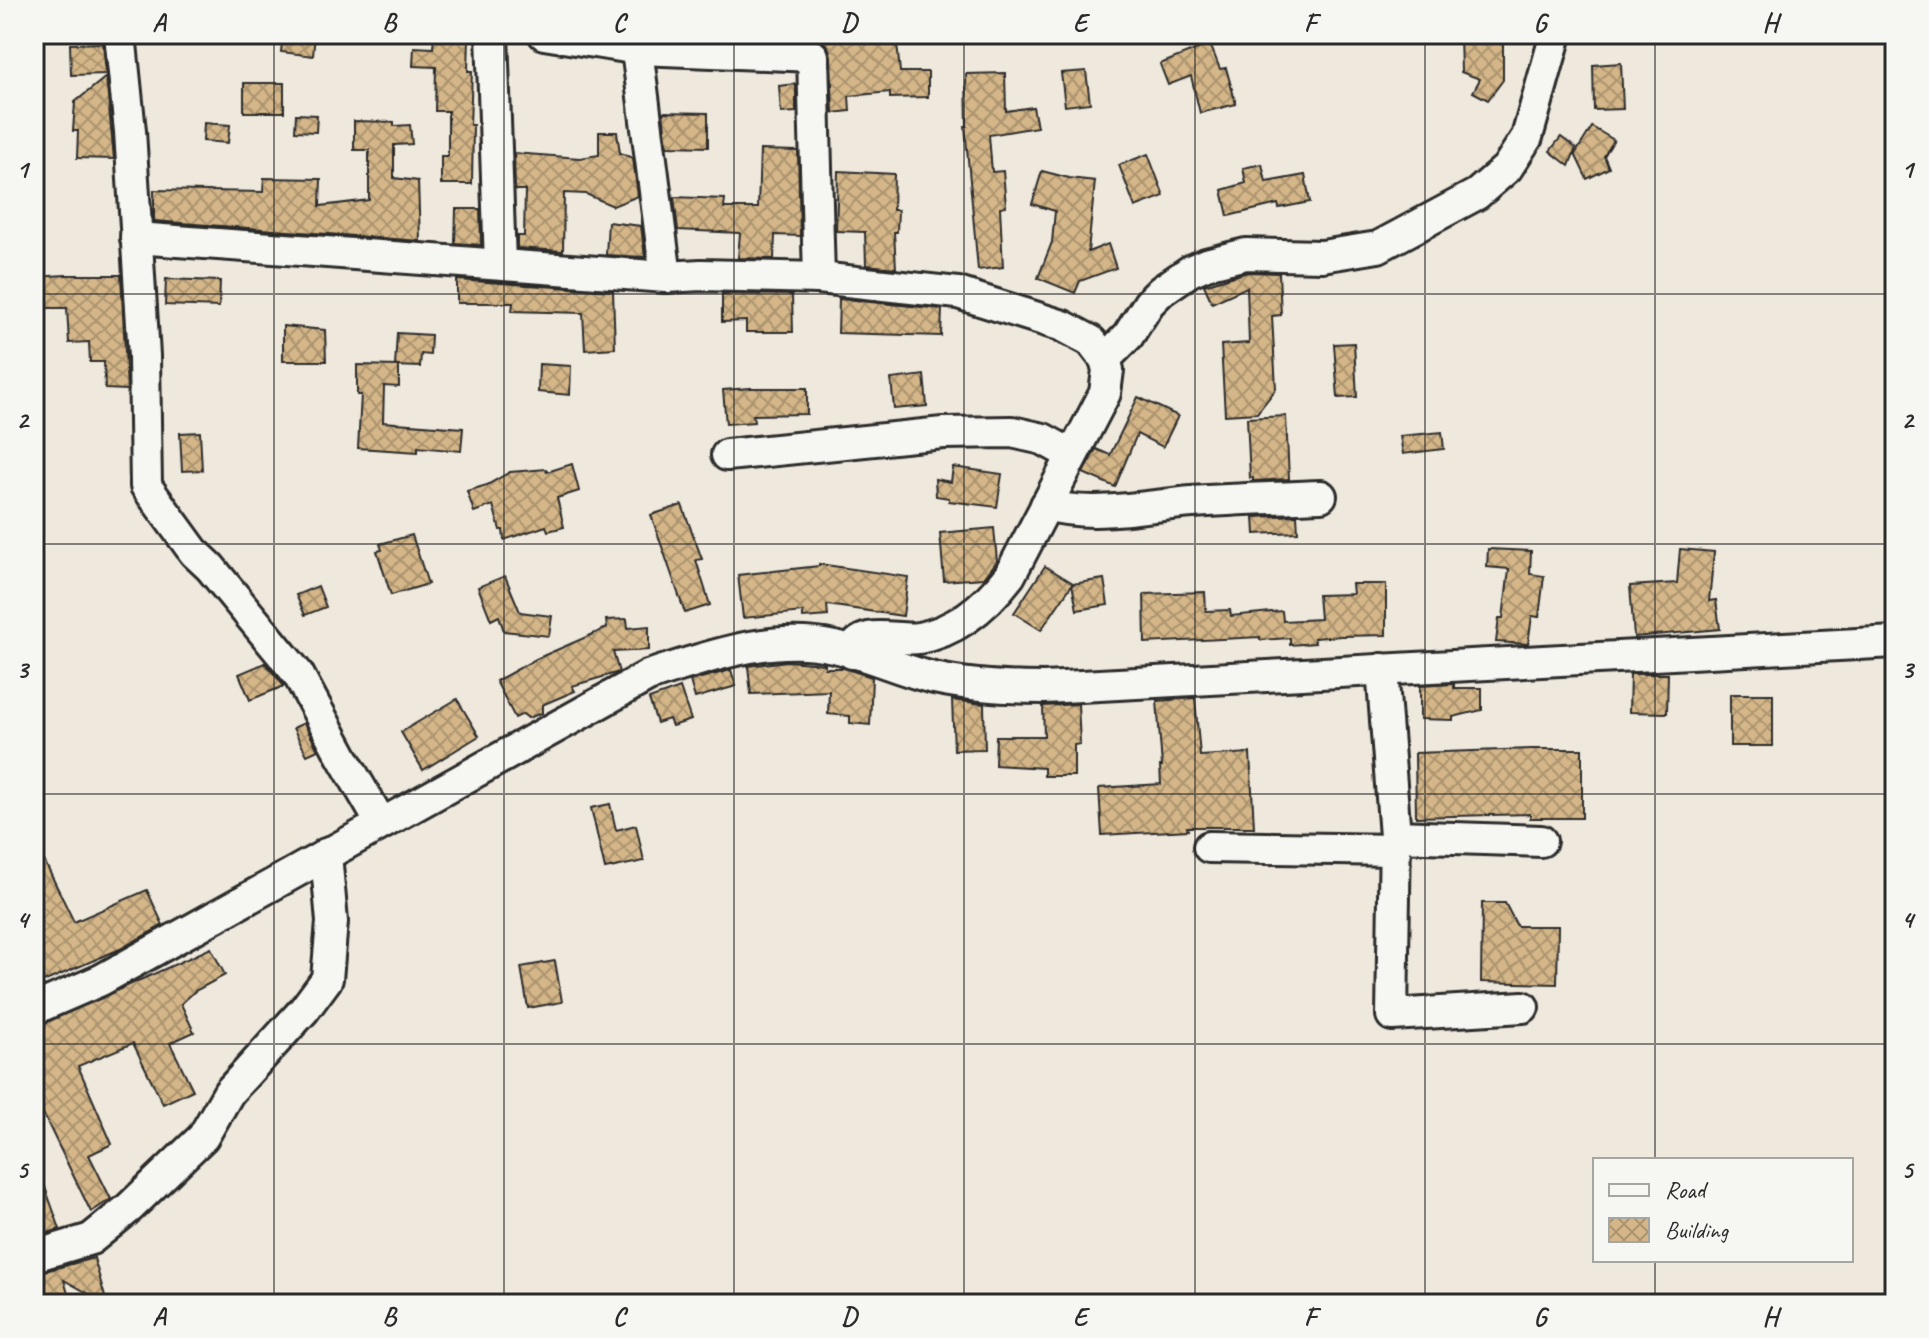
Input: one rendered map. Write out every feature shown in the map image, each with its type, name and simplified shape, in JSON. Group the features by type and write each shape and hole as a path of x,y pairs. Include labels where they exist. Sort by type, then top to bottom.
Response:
{"street":[{"path":"120,34 144,356 146,486 194,552 210,567 298,674 381,823"},
{"path":"492,34 500,264"},
{"path":"544,34 813,56 819,278"},
{"path":"1105,359 1128,336 1149,303 1190,271 1246,254 1322,256 1378,247 1477,194 1507,168 1527,137 1556,34"},
{"path":"637,41 666,277"},
{"path":"136,238 666,277 819,278 958,293 1063,326 1091,341 1105,359 1108,381 1105,393 1010,575 981,608 949,628 919,638 865,637 856,643 852,653"},
{"path":"727,455 943,433 1012,432 1043,439 1072,455"},
{"path":"1046,505 1065,510 1097,510 1321,496"},
{"path":"34,1009 101,980 648,676 730,650 781,643 833,647 932,678 990,688 1044,688 1895,642"},
{"path":"1382,669 1395,843 1392,1015 1523,1007"},
{"path":"1209,847 1541,841"},
{"path":"34,1256 91,1239 129,1208 203,1137 229,1092 304,1010 327,979 332,922 326,854"}],"building":[{"path":"283,34 315,34 313,56 281,52"},
{"path":"820,34 896,34 900,72 928,72 928,97 890,98 890,92 849,96 850,111 833,113 831,56"},
{"path":"1460,34 1503,34 1503,80 1488,100 1473,92 1480,79 1461,72"},
{"path":"434,35 469,37 472,184 441,184 441,156 448,156 448,111 435,111 436,67 413,66 414,47 433,48"},
{"path":"103,43 106,74 71,75 70,44"},
{"path":"1210,44 1220,69 1226,68 1236,104 1200,113 1191,76 1168,85 1160,64"},
{"path":"1621,63 1623,109 1594,110 1593,65"},
{"path":"1086,71 1090,103 1065,106 1061,73"},
{"path":"1005,73 1006,111 1033,107 1037,127 989,135 992,172 1003,171 1006,206 1000,207 1003,267 978,270 965,126 966,74"},
{"path":"106,77 114,159 77,158 78,131 73,131 75,102"},
{"path":"244,83 284,83 284,112 244,112"},
{"path":"796,84 796,112 781,113 779,86"},
{"path":"663,112 708,113 708,147 667,146"},
{"path":"296,114 317,115 316,132 295,131"},
{"path":"354,121 410,125 412,144 394,145 394,178 418,181 420,241 154,221 154,190 263,192 264,178 321,179 320,206 369,200 369,150 354,150"},
{"path":"204,123 230,125 228,143 203,141"},
{"path":"1592,127 1614,140 1604,156 1609,168 1587,179 1575,154"},
{"path":"599,132 617,132 620,153 633,158 638,196 613,206 586,194 564,193 563,251 517,248 517,236 524,236 525,190 515,190 514,153 580,158 599,155"},
{"path":"1561,137 1576,148 1569,166 1550,151"},
{"path":"760,150 798,151 800,236 775,235 774,259 738,258 740,233 678,230 674,197 725,199 724,208 758,208"},
{"path":"1148,154 1164,196 1135,207 1119,165"},
{"path":"1262,164 1266,182 1305,175 1310,202 1279,208 1278,204 1228,216 1222,190 1246,183 1243,168"},
{"path":"838,171 894,174 893,210 898,210 897,232 894,232 896,268 866,265 865,232 836,231"},
{"path":"1042,171 1095,181 1088,252 1108,244 1116,268 1080,281 1075,293 1038,278 1052,242 1055,211 1032,204"},
{"path":"456,209 480,209 481,245 455,243"},
{"path":"608,222 641,226 645,257 606,255"},
{"path":"1248,272 1279,273 1281,315 1272,316 1276,389 1257,413 1225,415 1221,345 1249,343 1247,287 1212,303 1204,285"},
{"path":"121,275 127,390 105,389 104,362 90,362 89,342 69,343 67,308 34,308 34,277"},
{"path":"166,279 220,281 219,307 165,305"},
{"path":"457,280 613,291 615,348 585,350 583,313 512,311 513,303 457,303"},
{"path":"722,294 792,295 793,332 746,332 746,321 722,322"},
{"path":"839,299 942,309 941,336 838,333"},
{"path":"283,326 325,330 326,361 283,361"},
{"path":"397,333 431,335 430,355 421,354 420,367 395,366"},
{"path":"1354,343 1357,397 1338,398 1334,344"},
{"path":"539,364 571,366 570,395 538,392"},
{"path":"357,365 399,366 399,387 384,386 383,422 463,428 461,451 418,447 418,452 358,448 361,395 357,395"},
{"path":"924,375 927,406 894,409 891,379"},
{"path":"807,388 807,414 753,415 754,422 726,424 723,390"},
{"path":"1138,397 1178,416 1163,447 1137,434 1115,487 1083,473 1096,449 1110,455"},
{"path":"1286,416 1289,479 1253,481 1250,478 1247,418"},
{"path":"200,432 202,470 182,471 180,433"},
{"path":"1442,432 1444,449 1403,454 1400,436"},
{"path":"572,464 579,491 557,498 564,527 548,531 546,526 504,540 493,505 474,512 467,491 487,485 510,472 546,469 547,472"},
{"path":"953,467 1002,474 997,507 949,501 949,498 936,496 935,479 951,482"},
{"path":"682,505 702,559 696,560 710,605 685,613 651,515"},
{"path":"1297,515 1298,532 1255,534 1254,517"},
{"path":"994,528 997,561 984,578 944,581 940,533"},
{"path":"412,535 428,584 391,595 377,551 382,550 380,544"},
{"path":"1488,549 1531,551 1530,574 1544,576 1539,617 1532,616 1528,644 1496,642 1499,618 1503,618 1509,569 1487,567"},
{"path":"1680,549 1714,552 1709,601 1716,600 1720,629 1634,637 1630,586 1677,583"},
{"path":"819,564 908,577 903,616 827,605 828,616 803,618 803,612 743,618 738,575"},
{"path":"1045,566 1073,583 1041,630 1014,613"},
{"path":"505,576 520,612 552,616 549,636 504,631 499,616 491,620 478,587"},
{"path":"1104,579 1108,605 1077,610 1072,584"},
{"path":"1352,584 1386,584 1386,635 1314,638 1315,643 1290,645 1290,638 1260,640 1260,637 1145,643 1144,594 1205,592 1206,611 1230,610 1231,616 1282,611 1283,621 1320,619 1318,595 1353,594"},
{"path":"318,586 326,607 305,615 296,595"},
{"path":"627,619 628,628 649,626 649,650 613,652 619,672 572,686 575,691 542,705 542,713 528,718 523,714 515,718 496,681 536,659 607,628 606,620"},
{"path":"787,661 825,664 825,668 843,668 872,677 870,725 850,723 850,716 828,714 829,691 751,694 748,666"},
{"path":"265,663 284,686 250,700 239,674"},
{"path":"731,670 736,686 695,698 690,681"},
{"path":"1630,674 1668,674 1667,713 1629,712"},
{"path":"1454,684 1454,688 1482,688 1482,710 1453,717 1453,720 1420,719 1420,686"},
{"path":"680,688 691,720 672,726 669,719 657,723 649,699"},
{"path":"1730,694 1773,694 1773,746 1730,746"},
{"path":"1195,698 1200,756 1250,753 1254,827 1187,827 1188,830 1102,835 1099,788 1161,784 1157,701"},
{"path":"457,699 479,736 423,770 401,732"},
{"path":"952,700 984,704 985,749 954,750"},
{"path":"1078,704 1080,744 1074,745 1074,776 1044,776 1044,768 995,765 996,736 1044,736 1043,706"},
{"path":"304,723 318,750 307,755 293,728"},
{"path":"1582,749 1582,818 1530,818 1530,814 1416,817 1415,753"},
{"path":"610,804 616,830 636,825 644,861 605,869 591,808"},
{"path":"34,840 74,922 147,890 163,925 120,949 34,986"},
{"path":"1482,903 1505,903 1517,926 1558,926 1557,984 1481,982"},
{"path":"211,948 225,975 195,991 181,1004 194,1032 170,1043 193,1090 163,1104 133,1043 78,1066 112,1144 89,1155 111,1199 91,1212 34,1095 34,1028"},
{"path":"555,961 562,1002 528,1008 521,967"},
{"path":"34,1163 60,1229 35,1237"},
{"path":"94,1258 107,1304 64,1280 71,1304 34,1304 34,1274"}]}
